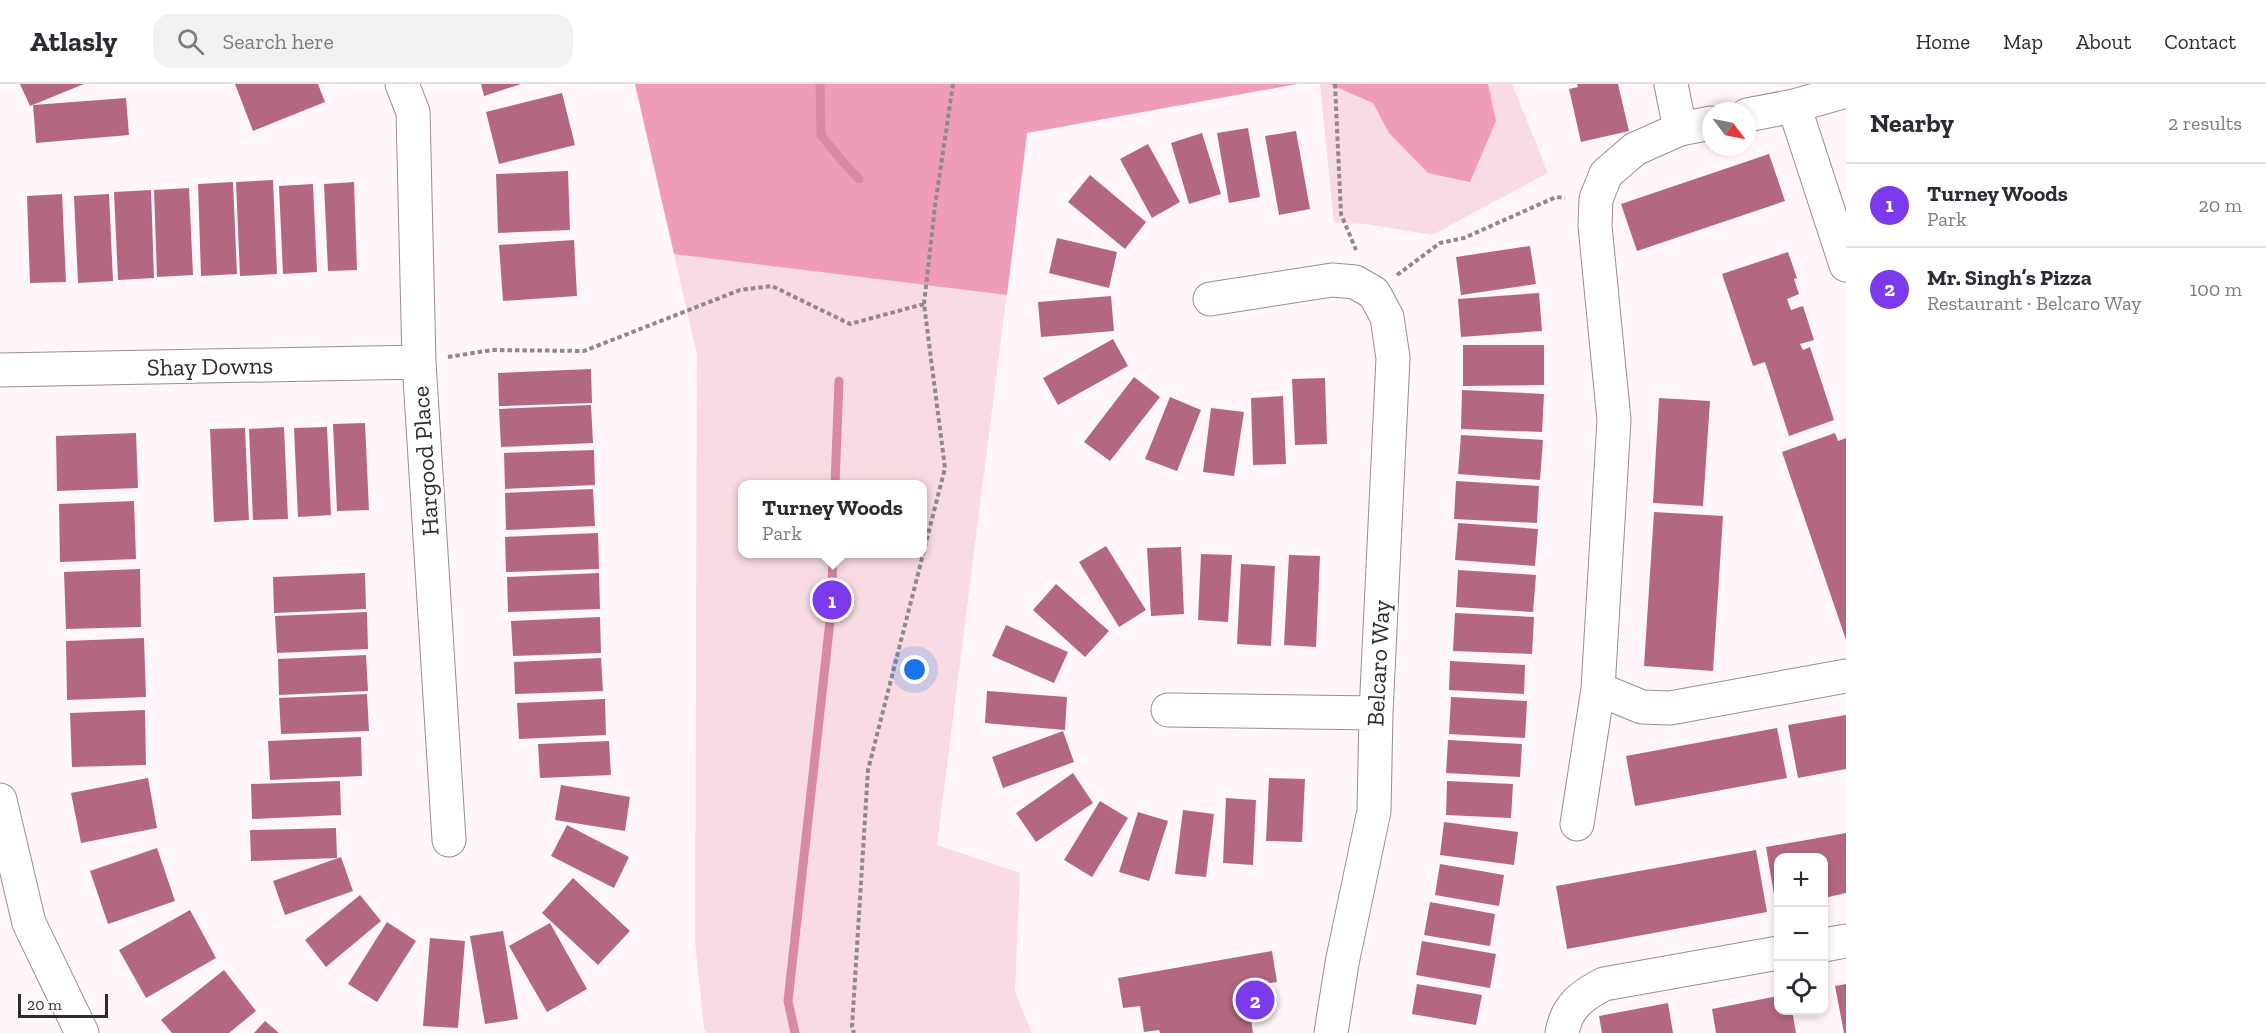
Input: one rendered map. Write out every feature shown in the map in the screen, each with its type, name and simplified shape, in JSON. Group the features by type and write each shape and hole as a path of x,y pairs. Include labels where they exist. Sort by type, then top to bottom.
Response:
{"street":[{"name":"Hargood Place","path":"402,84 413,112 419,362 449,840"},
{"path":"1577,824 1598,689 1614,420 1595,226 1596,199 1606,174 1635,149 1696,126 1671,84"},
{"path":"1756,114 1846,91"},
{"path":"1794,106 1846,265"},
{"path":"1210,299 1332,280 1355,282 1374,293"},
{"name":"Belcaro Way","path":"1331,1033 1342,963 1374,811 1376,712 1393,358 1388,317 1374,293"},
{"name":"Shay Downs","path":"0,370 419,362"},
{"path":"1598,689 1641,707 1670,708 1846,676"},
{"path":"1168,710 1376,712"},
{"path":"0,800 29,923 82,1033"},
{"path":"1828,944 1846,941"},
{"path":"1562,1033 1565,1018 1582,995 1604,984 1774,954"}],"path":[{"path":"927,539 945,468 924,304 935,206 953,84"},
{"path":"1335,84 1341,213 1374,293 1440,243 1464,238 1557,198 1596,199"},
{"path":"419,362 492,350 584,351 740,290 772,286 850,324 924,304"},
{"path":"854,1033 852,1027 868,770 922,558"}],"shaded area":[{"path":"635,84 1297,84 1027,133 937,845 1020,873 1015,991 1032,1033 707,1033 704,1028 695,942 697,355"},
{"path":"635,84 1297,84 1027,133 1007,295 674,254"},
{"path":"1320,84 1512,84 1548,173 1432,235 1366,224 1334,223"},
{"path":"1329,84 1488,84 1496,121 1470,182 1428,173 1389,133 1373,103"}],"building":[{"path":"20,84 84,84 30,106"},
{"path":"235,84 318,84 325,102 253,131"},
{"path":"481,84 521,84 484,96"},
{"path":"1577,84 1618,84 1629,131 1581,142 1569,89 1578,87"},
{"path":"562,93 575,145 499,164 486,112"},
{"path":"126,98 129,135 36,143 33,105"},
{"path":"1248,128 1260,197 1229,203 1217,133"},
{"path":"1296,131 1310,209 1279,215 1265,136"},
{"path":"1202,133 1221,194 1189,204 1171,143"},
{"path":"1148,144 1180,202 1152,218 1120,159"},
{"path":"1769,154 1785,201 1637,251 1621,204"},
{"path":"568,171 570,230 498,233 496,174"},
{"path":"1090,175 1146,222 1125,249 1068,202"},
{"path":"273,180 277,274 240,276 236,182"},
{"path":"233,182 237,274 201,276 198,184"},
{"path":"354,182 357,270 328,271 324,184"},
{"path":"313,184 317,272 283,274 279,186"},
{"path":"189,188 193,275 157,277 154,190"},
{"path":"151,190 154,278 118,280 114,192"},
{"path":"62,194 66,282 30,283 27,196"},
{"path":"109,194 113,281 78,283 74,196"},
{"path":"1057,238 1117,252 1109,288 1049,273"},
{"path":"574,240 577,296 503,301 499,245"},
{"path":"1530,246 1536,284 1461,295 1456,257"},
{"path":"1788,252 1797,278 1794,279 1799,294 1787,299 1791,310 1803,306 1814,340 1800,344 1803,350 1810,347 1834,420 1789,436 1765,362 1753,366 1722,274"},
{"path":"1539,293 1542,331 1461,337 1458,299"},
{"path":"1111,296 1114,331 1041,337 1038,302"},
{"path":"1113,339 1128,366 1058,405 1043,378"},
{"path":"1463,345 1544,345 1544,385 1463,386"},
{"path":"591,369 592,403 499,406 498,373"},
{"path":"1134,377 1160,397 1110,461 1084,442"},
{"path":"1325,378 1327,444 1295,445 1292,379"},
{"path":"1462,390 1544,394 1542,432 1461,429"},
{"path":"1283,396 1286,464 1253,465 1251,398"},
{"path":"1170,397 1201,410 1177,471 1145,459"},
{"path":"1659,398 1710,401 1703,506 1653,503"},
{"path":"591,405 593,443 501,447 499,409"},
{"path":"1211,408 1244,412 1234,476 1203,472"},
{"path":"365,423 369,510 337,511 333,424"},
{"path":"284,427 288,519 253,520 249,429"},
{"path":"327,427 331,515 298,517 294,428"},
{"path":"245,428 249,520 214,522 210,429"},
{"path":"136,433 138,488 57,491 56,436"},
{"path":"1835,433 1838,441 1846,438 1846,640 1782,452"},
{"path":"1461,435 1543,440 1540,480 1458,474"},
{"path":"594,450 595,485 505,489 504,453"},
{"path":"1456,481 1539,486 1537,523 1454,519"},
{"path":"593,489 595,526 506,530 505,493"},
{"path":"134,501 136,559 60,562 59,504"},
{"path":"1654,512 1723,516 1713,671 1644,666"},
{"path":"1458,523 1538,529 1535,566 1455,560"},
{"path":"598,533 599,569 506,572 505,537"},
{"path":"1106,546 1146,610 1119,627 1079,562"},
{"path":"1181,547 1184,614 1151,616 1147,548"},
{"path":"1201,554 1232,555 1228,622 1198,620"},
{"path":"1289,555 1320,556 1316,647 1284,645"},
{"path":"1241,564 1275,566 1271,646 1237,644"},
{"path":"140,569 141,627 66,629 64,572"},
{"path":"1458,570 1536,575 1533,612 1456,607"},
{"path":"365,573 366,609 274,613 273,577"},
{"path":"599,573 600,609 508,612 507,577"},
{"path":"1056,584 1109,631 1085,657 1033,610"},
{"path":"367,612 368,649 277,653 275,616"},
{"path":"1455,613 1534,617 1532,654 1453,651"},
{"path":"600,617 601,653 513,656 511,621"},
{"path":"1006,625 1068,652 1054,683 992,656"},
{"path":"144,638 146,697 67,700 66,641"},
{"path":"366,655 368,691 279,695 278,659"},
{"path":"601,658 603,691 515,694 514,662"},
{"path":"1450,661 1525,665 1524,694 1449,690"},
{"path":"987,691 1067,697 1065,730 985,723"},
{"path":"367,694 369,731 281,734 279,698"},
{"path":"1451,697 1527,701 1525,738 1449,734"},
{"path":"605,699 606,735 519,739 517,703"},
{"path":"145,710 146,765 72,767 70,713"},
{"path":"1846,715 1846,769 1798,778 1788,725"},
{"path":"1777,728 1787,778 1635,806 1626,756"},
{"path":"1063,731 1074,762 1003,788 992,757"},
{"path":"361,737 362,776 270,780 268,741"},
{"path":"1448,740 1522,744 1520,777 1446,773"},
{"path":"609,741 611,775 540,778 538,744"},
{"path":"1073,773 1093,803 1036,842 1016,813"},
{"path":"148,778 157,828 81,843 71,793"},
{"path":"1269,778 1305,779 1302,842 1266,841"},
{"path":"340,781 341,815 252,819 251,784"},
{"path":"1447,781 1513,784 1511,818 1446,815"},
{"path":"561,785 630,797 625,831 555,820"},
{"path":"1226,798 1256,800 1253,865 1223,863"},
{"path":"1100,801 1128,818 1092,877 1064,860"},
{"path":"1183,810 1214,814 1206,877 1175,874"},
{"path":"1138,812 1168,821 1149,881 1119,872"},
{"path":"1444,822 1518,832 1514,865 1440,855"},
{"path":"567,825 629,857 614,888 551,856"},
{"path":"336,828 337,858 251,861 250,830"},
{"path":"1846,833 1846,893 1828,897 1828,853 1774,853 1774,894 1766,847"},
{"path":"157,848 175,901 108,924 90,871"},
{"path":"1756,850 1767,912 1567,949 1556,886"},
{"path":"341,857 353,891 285,915 273,881"},
{"path":"1440,864 1504,875 1499,906 1435,895"},
{"path":"573,878 630,931 598,965 542,913"},
{"path":"360,895 381,921 326,967 305,940"},
{"path":"1430,902 1495,914 1490,946 1424,935"},
{"path":"190,910 216,958 146,998 119,950"},
{"path":"387,922 416,941 377,1002 348,984"},
{"path":"550,923 587,989 547,1012 509,946"},
{"path":"503,931 518,1019 485,1024 470,936"},
{"path":"430,938 465,941 458,1028 423,1026"},
{"path":"1422,941 1496,954 1490,988 1416,975"},
{"path":"1272,951 1277,982 1261,984 1266,1011 1250,1013 1253,1033 1160,1033 1159,1030 1144,1032 1140,1006 1123,1008 1118,978"},
{"path":"224,970 256,1011 229,1033 172,1033 161,1020"},
{"path":"1417,984 1482,995 1476,1025 1412,1014"},
{"path":"1846,984 1846,1033 1844,1033 1835,986"},
{"path":"1774,997 1774,1015 1793,1015 1796,1033 1716,1033 1712,1009"},
{"path":"1668,1003 1673,1033 1602,1033 1599,1016"},
{"path":"265,1021 279,1033 254,1033"}],"waterway":[{"path":"820,84 821,135 859,179"},
{"path":"835,480 839,381"},
{"path":"795,1033 788,1001 831,612 833,558"}],"place":[{"name":"Turney Woods","path":"832,600"},
{"name":"Mr. Singh’s Pizza","path":"1255,1000"}]}
